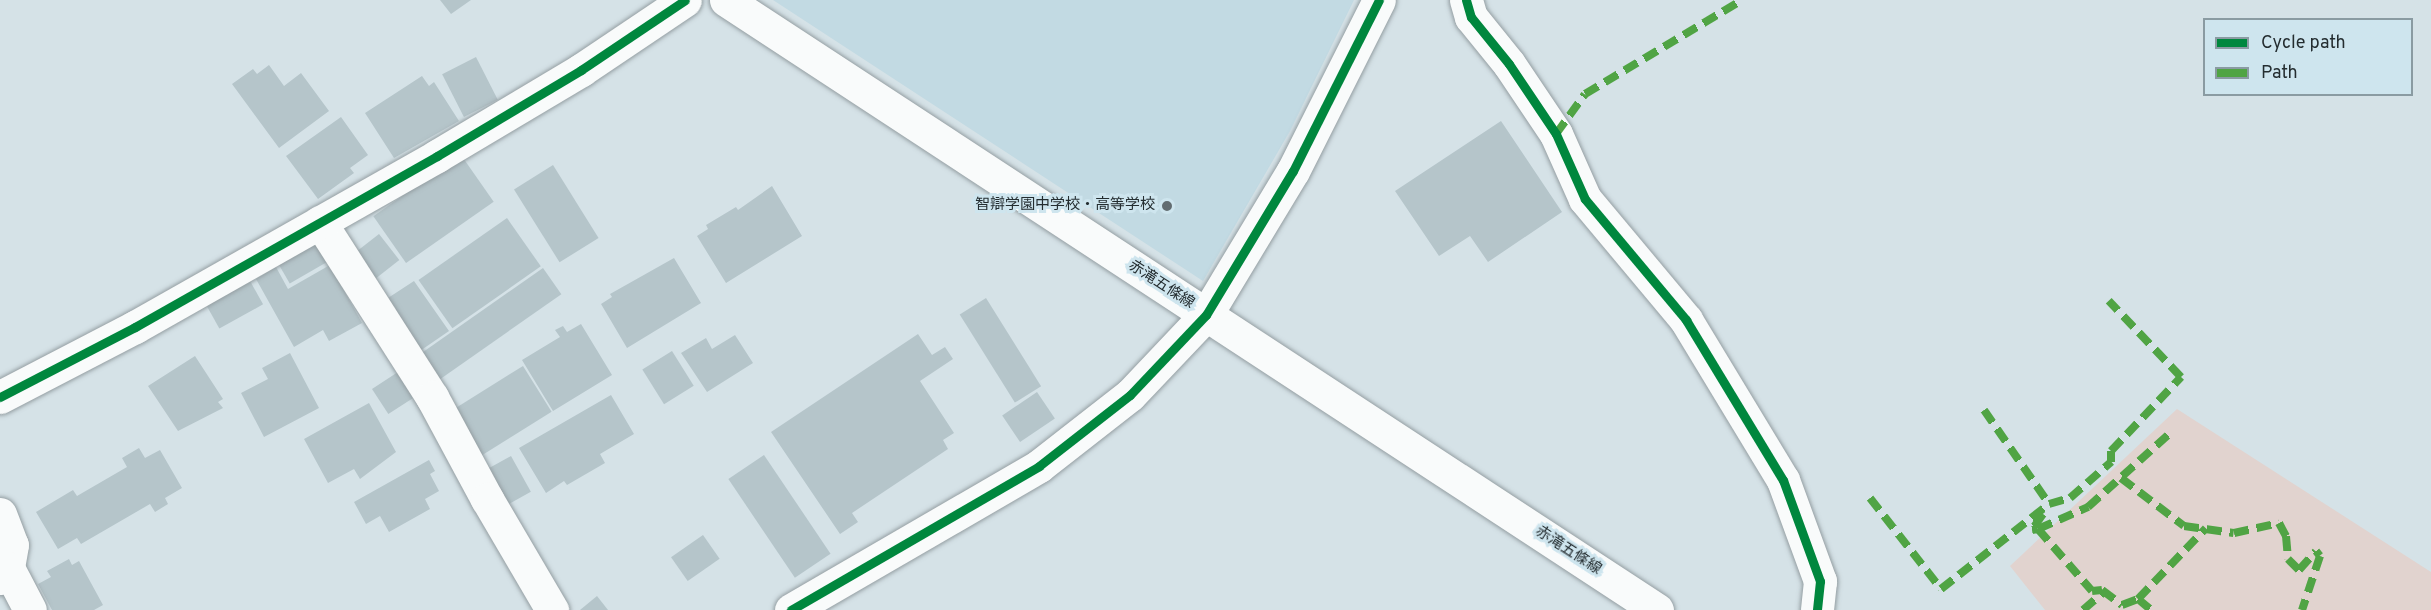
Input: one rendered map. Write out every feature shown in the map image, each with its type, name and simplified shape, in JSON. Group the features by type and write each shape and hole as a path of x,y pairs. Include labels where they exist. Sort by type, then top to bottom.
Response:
{"street":[{"path":"0,397 135,327 320,222 581,70 685,0"},
{"name":"赤滝五條線","path":"726,0 1657,610"},
{"path":"791,610 1039,466 1130,395 1206,315 1293,171 1379,0"},
{"path":"1466,0 1471,17 1509,64 1556,134 1585,199 1686,320 1783,480 1820,581 1817,610"},
{"path":"320,222 432,397 487,499 552,610"},
{"path":"0,514 12,545 4,573 30,610"}],"shaded area":[{"name":"智辯学園中学校・高等学校","path":"773,0 1354,0 1290,131 1203,281"},
{"path":"2177,409 2431,572 2431,610 2045,610 2010,566"}],"building":[{"path":"440,0 471,0 451,14"},
{"path":"476,57 498,100 464,117 442,74"},
{"path":"269,65 284,86 301,73 329,111 279,148 232,84 253,69 257,74"},
{"path":"422,76 429,86 434,82 459,121 394,158 365,113"},
{"path":"341,117 368,155 350,168 354,173 318,199 286,156"},
{"path":"1501,121 1562,212 1488,262 1470,236 1439,256 1395,191"},
{"path":"461,155 494,202 406,263 373,216"},
{"path":"553,165 599,238 560,262 514,189"},
{"path":"772,186 802,236 726,283 697,236 708,229 706,225 736,207 738,210"},
{"path":"507,218 541,266 452,328 419,280"},
{"path":"379,234 399,260 371,282 351,256"},
{"path":"316,243 327,262 290,284 279,264"},
{"path":"674,258 701,303 627,348 601,304 612,297 610,294"},
{"path":"330,265 362,323 329,341 323,330 294,347 256,279 276,267 288,289"},
{"path":"543,268 561,294 439,380 421,353"},
{"path":"249,279 263,304 219,329 205,303"},
{"path":"414,281 449,331 417,353 389,314 396,309 388,298"},
{"path":"986,298 1041,386 1015,403 960,314"},
{"path":"581,324 612,375 553,411 522,360 560,337 555,330 563,326 567,332"},
{"path":"918,334 932,355 945,347 953,359 920,381 954,433 943,440 948,449 852,513 858,522 840,534 771,432"},
{"path":"735,335 753,363 707,392 681,353 706,338 712,349"},
{"path":"672,351 694,386 664,404 642,370"},
{"path":"290,353 319,408 264,437 241,393 268,379 262,368"},
{"path":"195,356 223,399 218,402 223,408 178,431 148,386"},
{"path":"523,366 552,412 480,456 452,411"},
{"path":"398,372 414,397 388,414 372,389"},
{"path":"1037,392 1055,419 1020,442 1002,415"},
{"path":"611,395 634,434 600,454 605,463 567,485 564,481 546,493 519,448"},
{"path":"369,403 396,452 360,479 354,469 328,483 304,439"},
{"path":"139,448 145,458 160,450 182,488 165,498 168,504 155,512 150,504 81,544 77,538 58,549 36,512 73,490 77,496 127,467 122,458"},
{"path":"764,455 831,554 795,578 728,479"},
{"path":"511,456 531,492 504,507 484,471"},
{"path":"429,460 435,471 430,474 439,491 425,499 430,509 389,532 380,516 366,524 354,502"},
{"path":"703,535 720,559 688,581 671,557"},
{"path":"69,559 72,565 79,561 103,605 94,610 52,610 38,584 51,577 47,571"},
{"path":"597,596 608,610 580,610"}],"marked path":[{"path":"1556,134 1585,94 1742,0"},
{"path":"1870,498 1941,589 2049,504 2070,498 2111,462 2111,451 2181,377 2109,301"},
{"path":"1984,410 2049,504"},
{"path":"2038,529 2088,507 2168,435"},
{"path":"2121,478 2184,526 2234,533 2279,523 2286,536 2288,559 2299,570 2316,551 2320,556 2302,610"},
{"path":"2043,514 2032,530 2038,529 2092,591 2102,590 2122,605 2138,599 2151,610"},
{"path":"2138,599 2206,528"},
{"path":"2083,610 2104,592"}],"cycle path":[{"path":"0,397 135,327 437,156 581,70 685,0"},
{"path":"791,610 1039,466 1130,395 1206,315 1293,171 1379,0"},
{"path":"1466,0 1471,17 1509,64 1556,134 1585,199 1686,320 1783,480 1820,581 1817,610"}],"place":[{"name":"智辯学園中学校・高等学校","path":"1167,206"}]}
